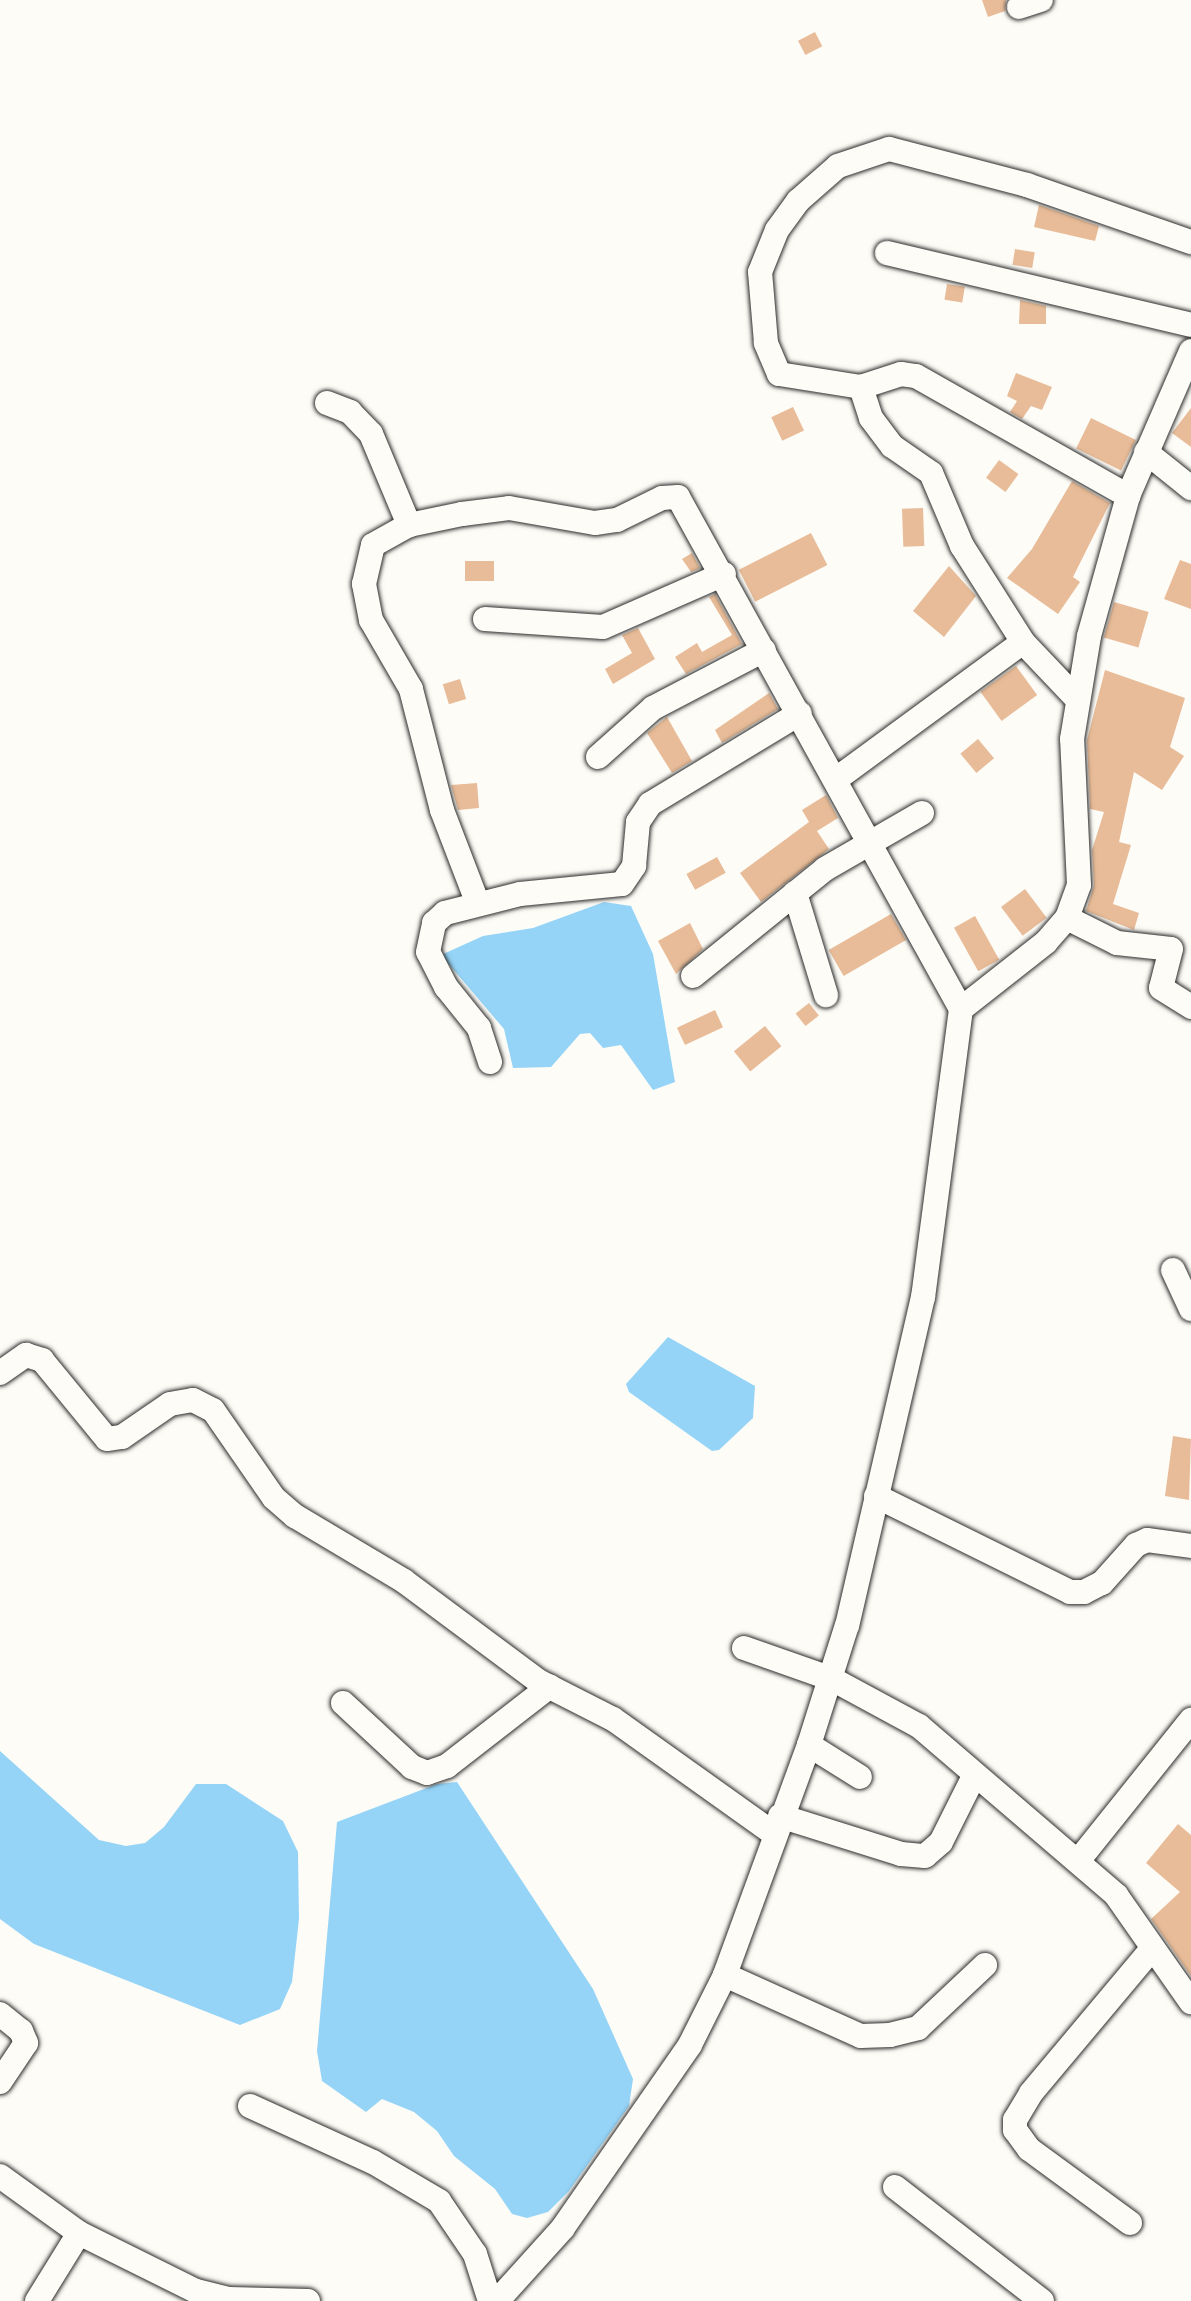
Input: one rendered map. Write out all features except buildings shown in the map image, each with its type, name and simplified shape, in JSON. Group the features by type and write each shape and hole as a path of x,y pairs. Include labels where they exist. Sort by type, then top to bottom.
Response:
{"street":[{"path":"1128,496 916,376 901,374 861,387 779,374 766,343 760,272 777,230 798,201 838,166 889,149 1027,185 1191,242"},
{"path":"887,253 1191,325"},
{"path":"961,1009 1024,964 1067,918 1079,885 1071,795 1077,699 1128,496 1191,351"},
{"path":"861,387 871,418 892,446 931,473 962,546 1023,642 1077,699"},
{"path":"327,403 350,412 371,434 409,525"},
{"path":"1146,452 1191,488"},
{"path":"478,904 442,810 415,700 371,620 364,584 373,545 409,525 509,508 595,523 617,520 662,498 678,497 724,574 961,1009 923,1297 832,1679 809,1745 777,1825 725,1975 690,2045 563,2228 497,2301"},
{"path":"485,619 603,627 724,574"},
{"path":"835,780 1023,642"},
{"path":"598,757 653,708 764,650"},
{"path":"490,1062 479,1028 446,987 428,952 434,923 445,913 520,894 622,884 634,866 638,822 650,804 800,713"},
{"path":"693,976 795,893 868,841 922,813"},
{"path":"795,893 826,995"},
{"path":"1067,918 1117,943 1181,954 1161,988 1191,1007"},
{"path":"1173,1270 1191,1309"},
{"path":"0,1373 26,1355 42,1360 107,1439 122,1437 170,1404 193,1400 213,1410 274,1498 295,1516 404,1581 467,1632 550,1686 613,1719 777,1825 901,1854 925,1856 941,1842 974,1776"},
{"path":"876,1496 1012,1568 1070,1592 1084,1592 1102,1583 1136,1545 1147,1540 1191,1546"},
{"path":"744,1648 832,1679 919,1726 1116,1895 1191,2002"},
{"path":"343,1703 412,1767 427,1773 447,1766 550,1686"},
{"path":"1078,1861 1187,1732"},
{"path":"809,1745 860,1777"},
{"path":"1130,2223 1029,2149 1015,2130 1015,2120 1031,2093 1152,1949"},
{"path":"725,1975 861,2036 890,2035 918,2028 985,1965"},
{"path":"0,2014 21,2031 26,2043 0,2082"},
{"path":"250,2106 373,2162 439,2201 475,2254 490,2301"},
{"path":"0,2176 79,2233 196,2291 220,2299 308,2301"},
{"path":"895,2187 1042,2301"},
{"path":"37,2301 79,2233"}],"water":[{"path":"604,902 631,906 653,954 675,1082 653,1090 621,1045 603,1048 590,1033 580,1034 551,1067 513,1068 504,1029 441,955 483,936 533,928"},
{"path":"668,1337 755,1386 753,1418 719,1450 712,1451 629,1392 626,1384"},
{"path":"0,1751 99,1840 126,1846 145,1843 164,1827 196,1784 226,1784 283,1821 298,1852 299,1919 292,1982 280,2009 240,2025 34,1944 0,1919"},
{"path":"457,1782 593,1989 633,2079 629,2106 569,2191 548,2212 527,2218 512,2214 495,2189 454,2156 437,2131 414,2112 382,2099 366,2112 322,2081 317,2051 337,1822 437,1784"}]}
